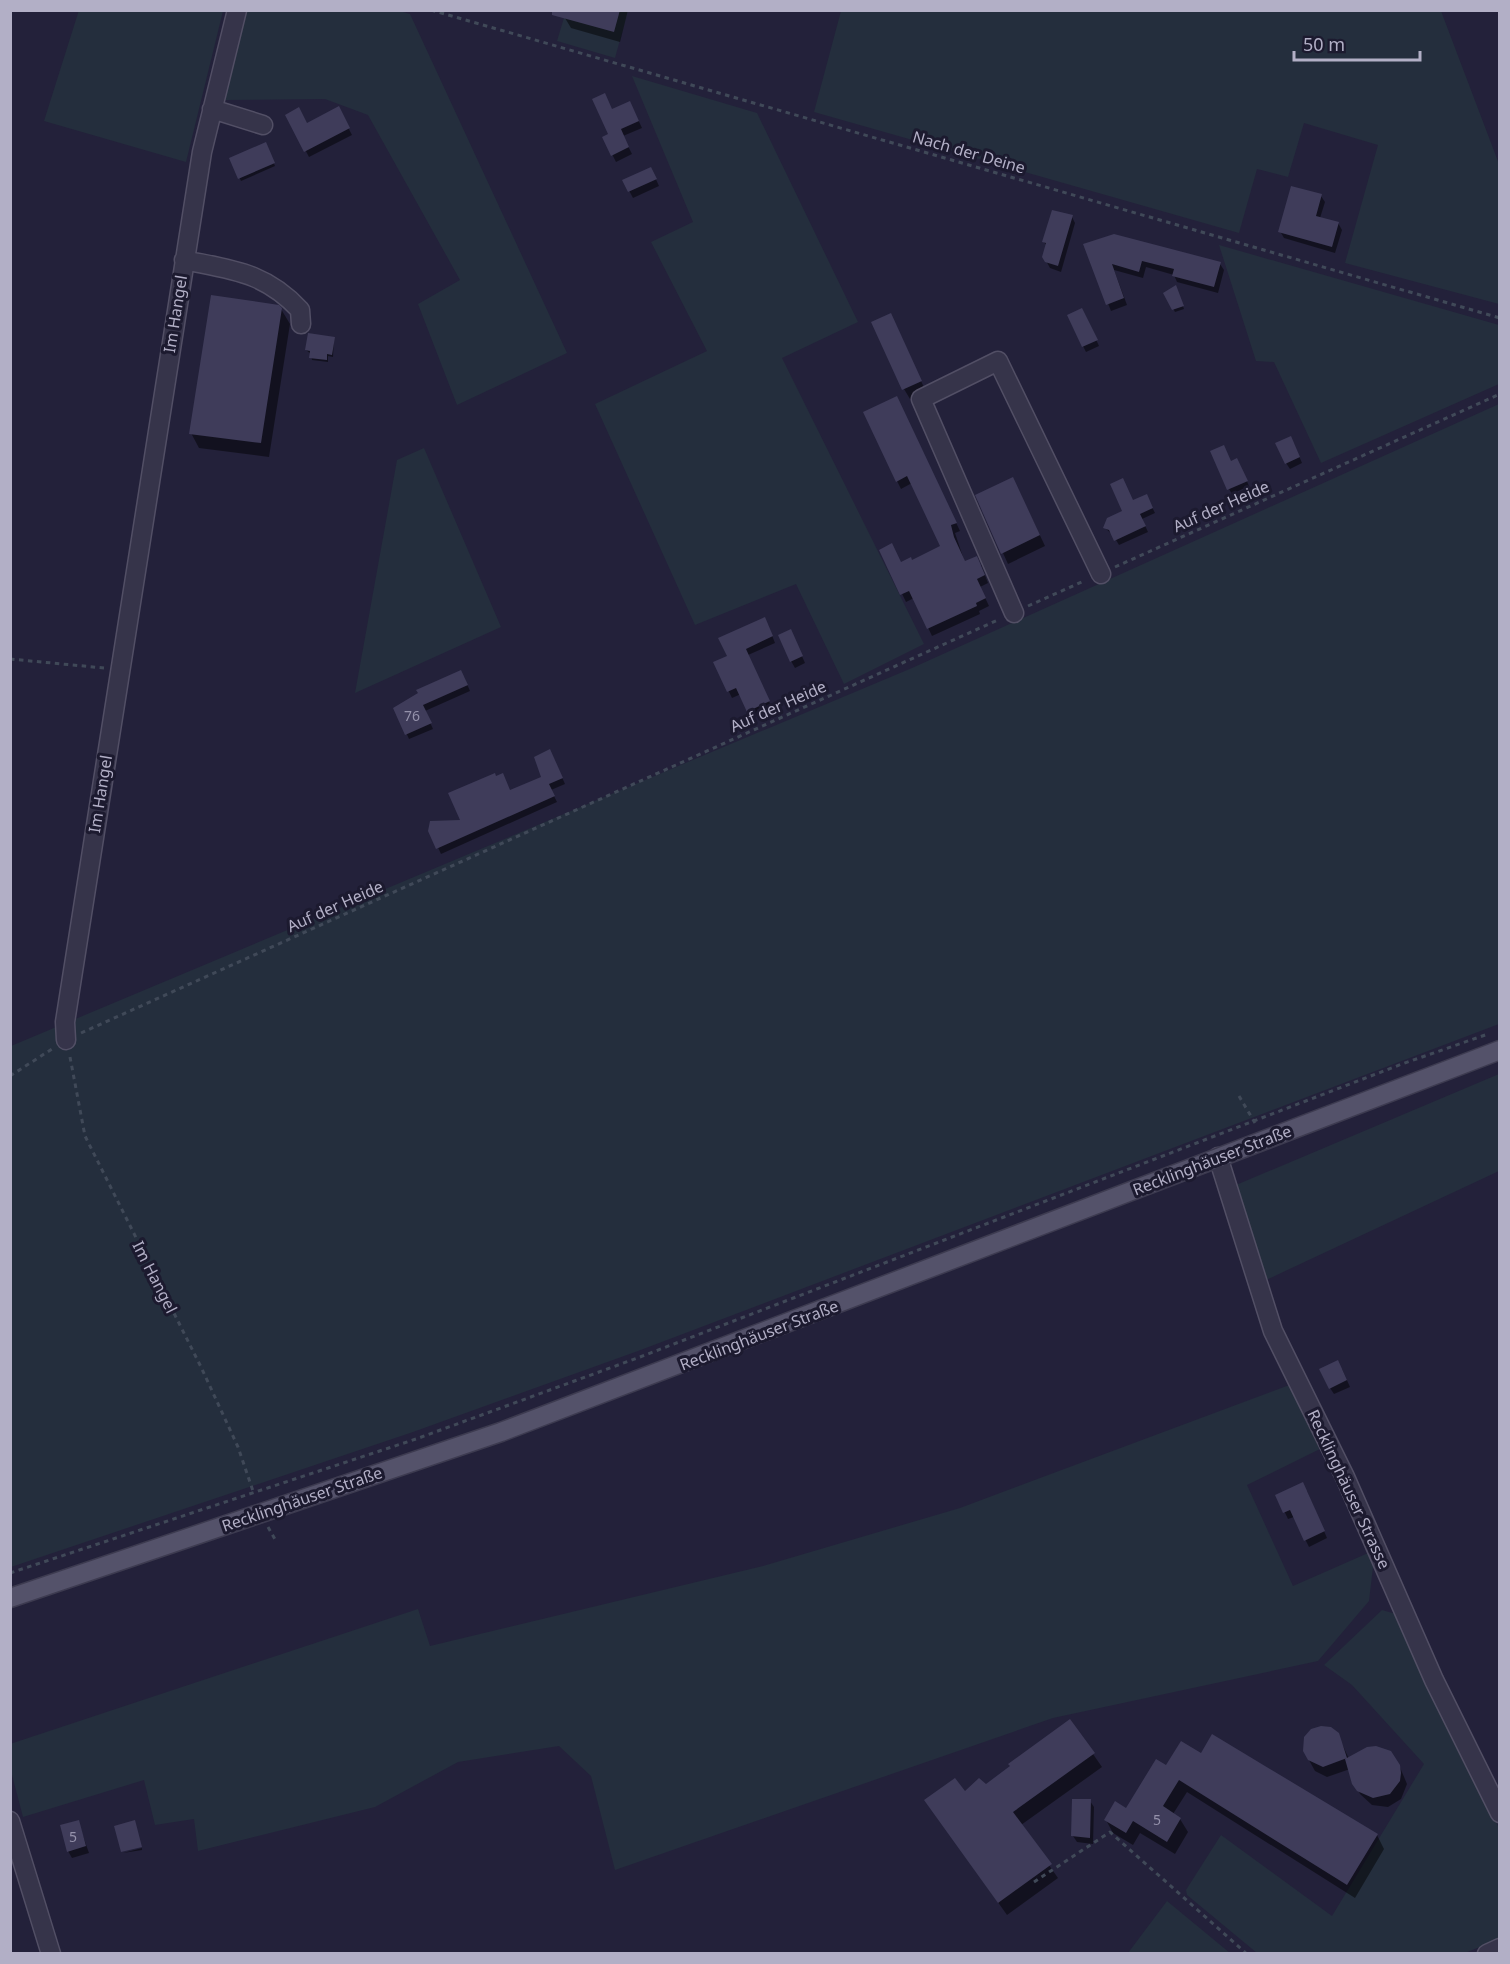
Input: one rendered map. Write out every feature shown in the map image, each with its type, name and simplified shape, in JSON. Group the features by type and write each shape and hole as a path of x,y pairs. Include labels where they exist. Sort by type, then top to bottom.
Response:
{"main road":[{"name":"Recklinghäuser Straße","path":"10,1598 512,1428 1500,1050"}],"street":[{"name":"Im Hangel","path":"66,1040 65,1022 202,152 237,10"},
{"path":"212,109 263,126"},
{"path":"184,261 239,271 266,281 300,310 301,324"},
{"path":"1014,613 921,399 998,361 1101,573"},
{"name":"Recklinghäuser Strasse","path":"1218,1157 1273,1331 1345,1477 1434,1680 1500,1813"},
{"path":"10,1821 51,1953"},
{"path":"1487,1953 1500,1948"}],"path":[{"name":"Nach der Deine","path":"431,10 1500,318"},
{"name":"Auf der Heide","path":"10,1076 66,1040 1500,394"},
{"path":"10,659 120,668"},
{"path":"10,1573 416,1439 651,1353 1402,1064 1489,1034"},
{"name":"Im Hangel","path":"66,1040 85,1136 201,1367 238,1447 260,1513 276,1541"},
{"path":"1239,1096 1264,1140"},
{"path":"1034,1882 1110,1832 1247,1953"}],"shaded area":[{"path":"79,10 223,11 186,162 44,121"},
{"path":"396,10 410,14 567,353 457,405 418,304 460,280 368,115 325,99 224,100 247,11"},
{"path":"566,11 628,11 615,58 557,41"},
{"path":"841,11 1441,11 1499,164 1499,304 1345,263 1378,145 1304,123 1288,177 1257,169 1239,233 814,112"},
{"path":"632,76 757,113 858,322 782,358 924,644 844,684 796,584 695,625 595,404 707,351 651,242 693,222"},
{"path":"1219,245 1499,325 1499,384 1321,463 1274,362 1256,361"},
{"path":"1499,404 1499,1024 638,1351 413,1432 11,1567 11,1046 912,668"},
{"path":"424,448 501,627 355,693 397,460"},
{"path":"1499,1074 1499,1171 1266,1280 1236,1185"},
{"path":"1292,1384 1324,1447 1247,1485 1293,1586 1375,1550 1369,1601 1318,1661 1053,1718 615,1870 591,1776 559,1746 458,1762 375,1807 198,1851 194,1819 155,1825 144,1780 23,1817 11,1771 10,1744 418,1609 430,1646 763,1566 960,1508"},
{"path":"1382,1610 1396,1614 1499,1828 1499,1939 1465,1953 1257,1953 1187,1895 1186,1890 1221,1835 1332,1916 1424,1764 1352,1685 1324,1665"},
{"path":"1167,1901 1230,1953 1128,1953"}],"building":[{"path":"552,10 620,10 614,32 552,15"},
{"path":"605,93 612,109 630,101 639,121 621,129 629,147 611,156 602,137 608,134 592,99"},
{"path":"339,106 350,128 304,152 285,115 299,107 307,123"},
{"path":"266,142 275,163 238,179 229,158"},
{"path":"651,167 657,179 628,192 622,180"},
{"path":"1291,186 1322,194 1316,216 1339,222 1332,247 1278,232"},
{"path":"1052,210 1073,215 1058,266 1045,262 1042,257 1046,243 1042,242"},
{"path":"1114,234 1221,262 1214,287 1172,276 1174,269 1142,261 1139,272 1112,264 1124,298 1106,305 1083,244"},
{"path":"1176,285 1184,306 1172,310 1163,293"},
{"path":"211,295 279,305 282,308 261,443 189,434"},
{"path":"1082,308 1098,340 1082,347 1067,315"},
{"path":"891,313 922,381 902,390 871,322"},
{"path":"308,333 335,337 332,355 327,354 327,360 309,358 310,351 305,350"},
{"path":"897,396 957,523 951,525 965,561 977,556 985,575 977,579 986,598 976,603 977,606 927,629 909,591 900,595 879,550 892,543 901,562 911,557 912,560 940,546 907,476 896,482 863,412"},
{"path":"1291,436 1300,457 1285,464 1275,443"},
{"path":"1224,445 1231,461 1237,458 1248,481 1227,490 1210,451"},
{"path":"1013,477 1040,535 1001,554 975,495"},
{"path":"1123,478 1133,500 1147,494 1153,508 1140,514 1146,526 1114,541 1109,530 1103,528 1107,518 1122,511 1110,484"},
{"path":"765,617 773,636 746,649 770,701 747,712 736,688 727,692 713,662 727,656 718,638"},
{"path":"791,629 803,656 790,662 778,635"},
{"path":"461,670 468,685 423,705 432,723 405,735 393,708 418,693 416,690"},
{"path":"550,749 563,778 549,784 555,796 436,849 428,831 430,821 460,820 448,793 495,773 496,776 503,773 510,790 541,777 534,757"},
{"path":"1338,1360 1347,1380 1329,1389 1319,1369"},
{"path":"1303,1482 1325,1531 1304,1541 1290,1510 1283,1513 1275,1495"},
{"path":"1070,1719 1095,1753 1013,1812 1052,1864 998,1903 924,1800 955,1778 965,1791 979,1778 986,1784 1010,1766 1008,1764"},
{"path":"1321,1726 1331,1727 1339,1733 1347,1758 1323,1767 1308,1760 1303,1751 1304,1737 1311,1729"},
{"path":"1212,1734 1378,1834 1347,1885 1179,1780 1163,1806 1181,1818 1167,1842 1133,1821 1126,1833 1104,1820 1115,1801 1126,1808 1156,1759 1166,1765 1181,1741 1201,1753"},
{"path":"1376,1746 1391,1751 1400,1765 1401,1773 1400,1781 1390,1794 1373,1798 1357,1791 1352,1784 1345,1759 1367,1747"},
{"path":"1072,1799 1091,1799 1090,1838 1071,1836"},
{"path":"79,1820 86,1846 67,1852 60,1825"},
{"path":"135,1820 142,1847 121,1852 114,1826"}]}
